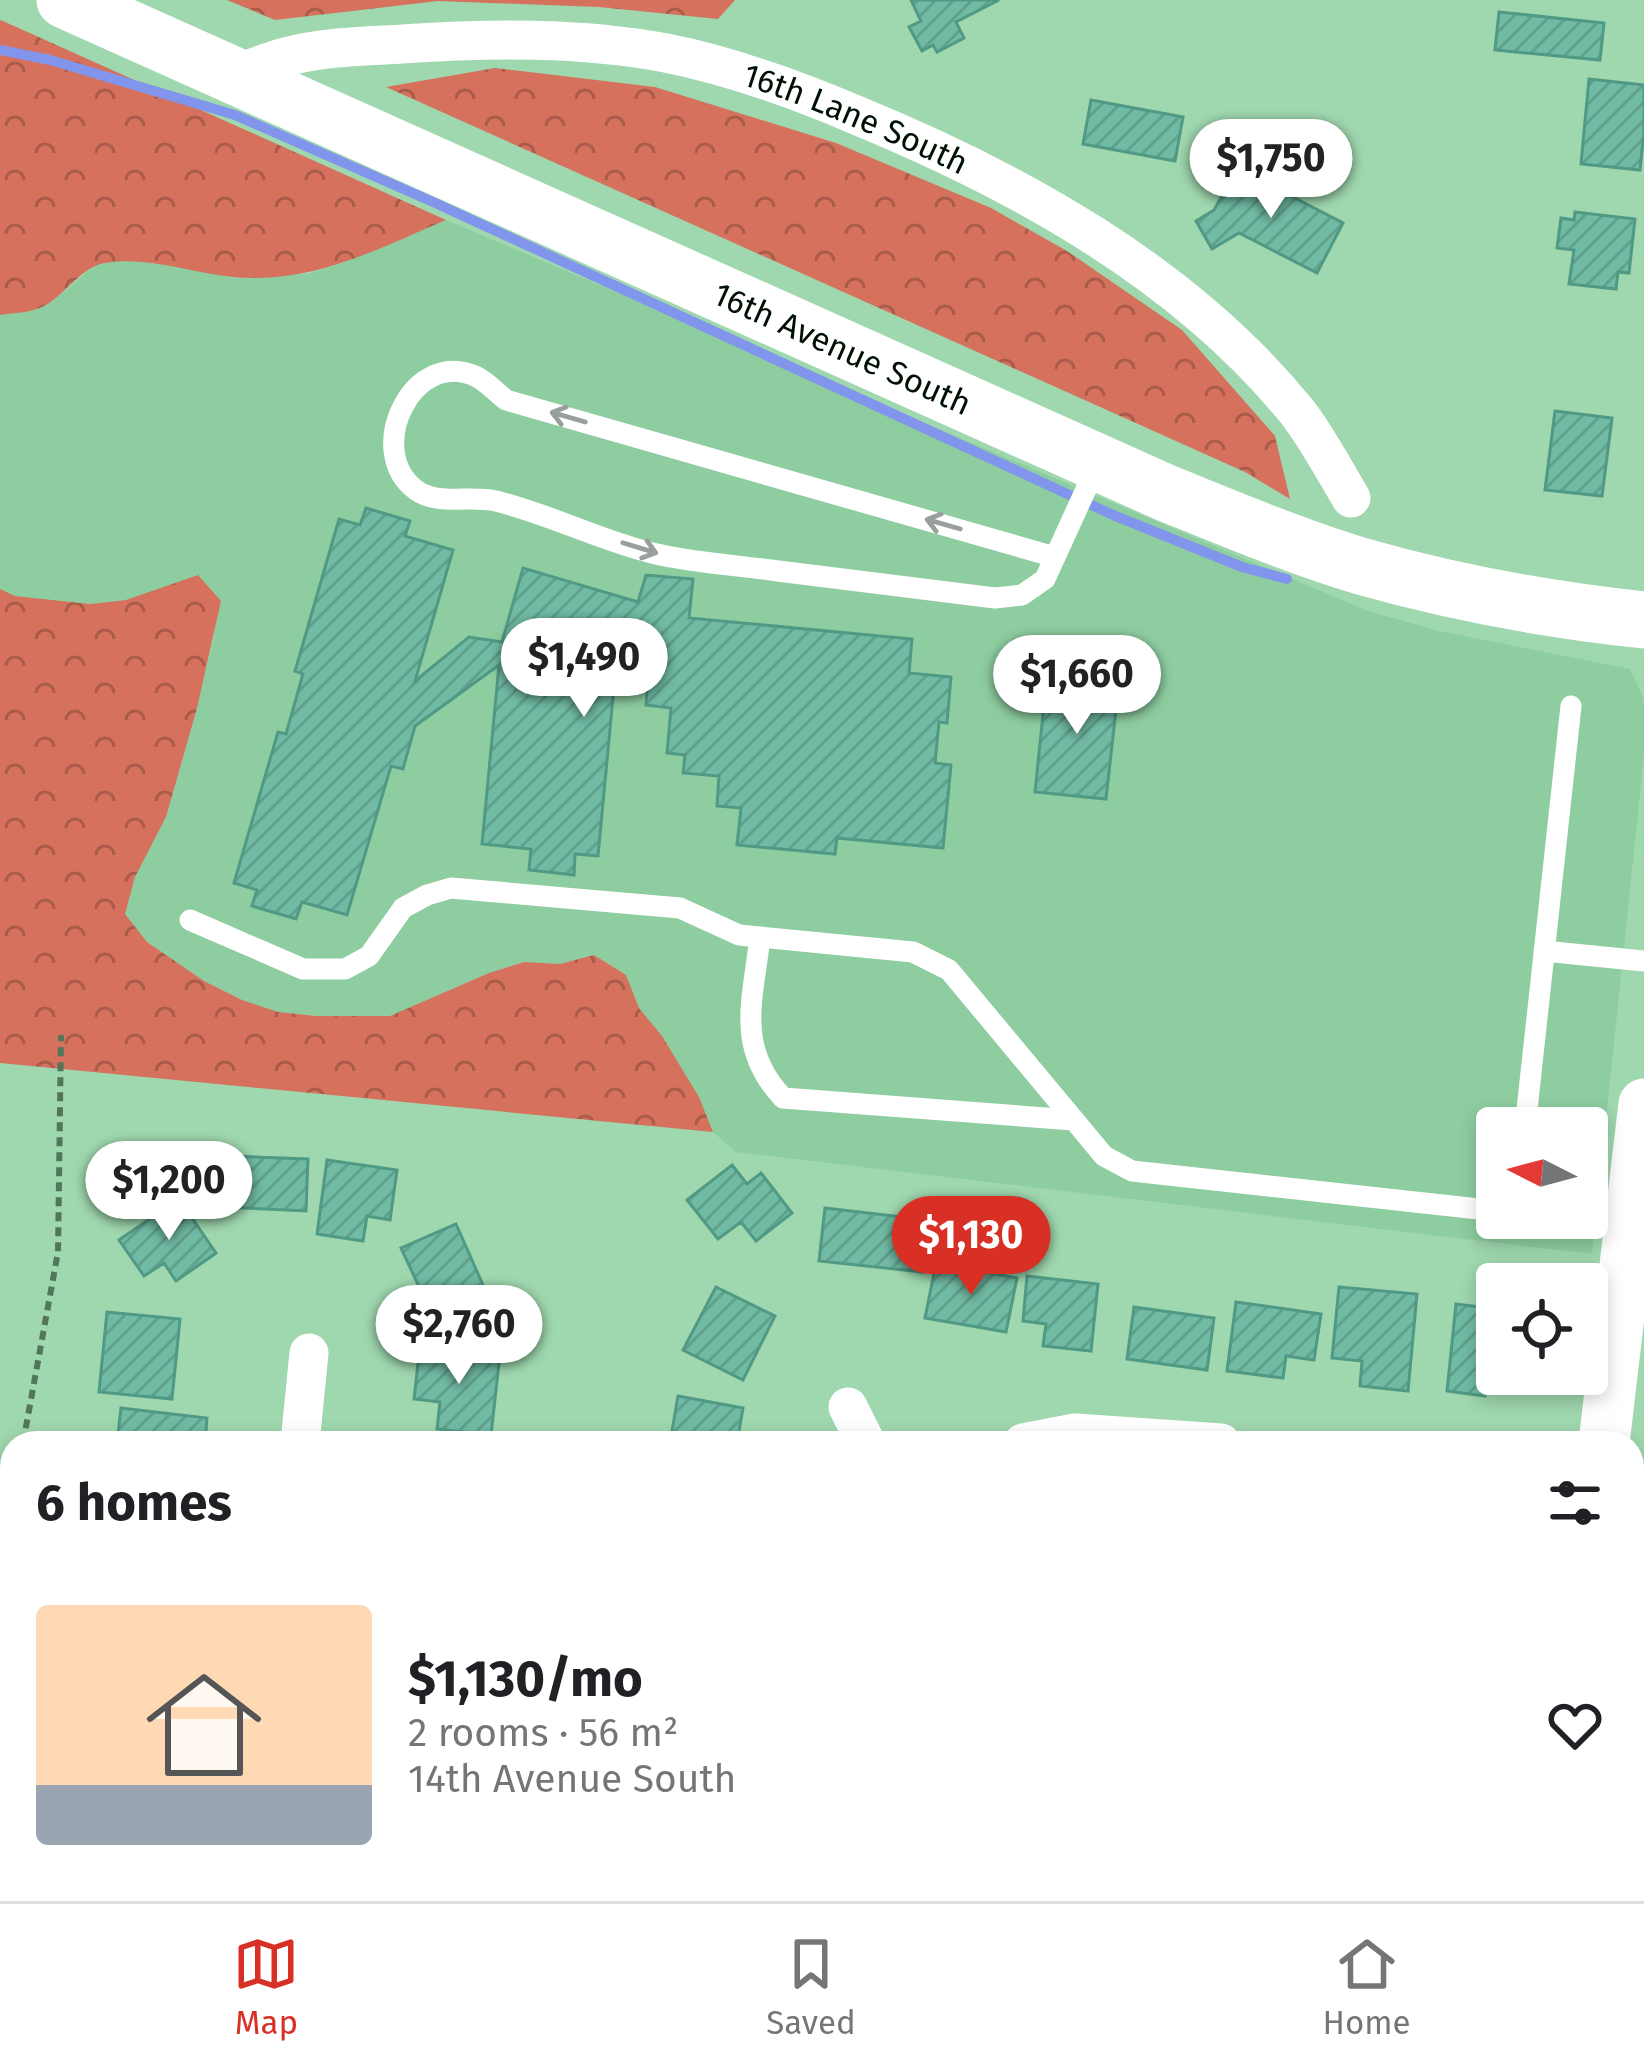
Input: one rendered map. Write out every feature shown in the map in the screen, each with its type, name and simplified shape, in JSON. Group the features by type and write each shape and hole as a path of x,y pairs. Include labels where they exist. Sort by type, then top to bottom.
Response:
{"main road":[{"name":"16th Avenue South","path":"65,0 1254,529 1362,566 1525,605 1644,620"}],"street":[{"name":"16th Lane South","path":"233,75 287,56 353,47 553,41 664,52 808,94 949,155 1013,189 1079,227 1171,292 1264,375 1300,416 1352,498"},
{"path":"1605,1431 1644,1104"},
{"path":"301,1431 309,1353"},
{"path":"848,1407 860,1431"}],"lane":[{"path":"1055,556 506,400 476,377 454,373 430,378 411,392 393,433 394,458 412,488 423,495 495,501 650,553 995,598 1022,595 1046,579 1098,463"},
{"path":"1527,1107 1571,706"},
{"path":"190,920 303,969 345,969 369,956 403,908 451,888 680,908 740,935 913,952 949,970 1104,1156 1132,1171 1476,1208"},
{"path":"760,937 750,1026 765,1078 783,1098 1073,1120"},
{"path":"1544,951 1644,962"},
{"path":"1608,1223 1629,1225"}],"path":[{"path":"24,1431 58,1252 61,1035"}],"shaded area":[{"path":"446,220 1368,611 1439,631 1630,669 1644,700 1644,755 1607,1107 1476,1107 1476,1239 1594,1239 1592,1254 736,1152 713,1132 699,1097 639,1008 626,975 594,955 560,964 524,962 390,1016 316,1016 278,1013 242,1000 147,942 125,914 135,877 166,817 215,634 126,600 90,604 15,596 0,589 0,315 39,309 96,264 128,259 236,277 308,274"}],"green space":[{"path":"227,0 735,0 718,19 599,7 438,1 275,20"},
{"path":"0,20 446,220 343,262 290,275 233,277 153,263 105,263 87,271 46,305 0,315"},
{"path":"495,68 655,87 836,143 991,208 1067,251 1182,330 1275,436 1290,499 1245,472 386,87"},
{"path":"198,575 221,601 166,817 135,877 125,914 147,942 242,1000 278,1012 316,1016 390,1016 524,962 560,964 594,955 626,975 639,1008 699,1097 713,1132 0,1063 0,589 15,596 90,604 126,600"}],"building":[{"path":"911,0 999,0 956,22 964,38 937,52 933,45 922,51 909,27 921,21"},
{"path":"1499,12 1604,23 1600,60 1495,50"},
{"path":"1589,79 1644,85 1640,170 1581,164"},
{"path":"1091,100 1183,117 1175,161 1083,144"},
{"path":"1237,168 1343,223 1317,273 1239,233 1212,249 1196,221 1214,210"},
{"path":"1575,212 1635,219 1629,273 1618,272 1616,289 1569,284 1574,250 1557,248 1561,218 1574,220"},
{"path":"1555,411 1612,418 1602,496 1545,490"},
{"path":"366,508 410,521 405,536 453,550 415,681 469,637 502,642 523,568 638,602 646,575 693,579 689,618 912,639 909,673 951,677 947,723 939,722 935,763 951,765 943,848 837,838 835,854 737,845 741,808 717,806 719,776 683,773 685,755 667,753 671,708 646,705 648,679 615,676 598,856 575,854 574,875 529,870 531,849 482,844 499,665 415,726 403,769 391,766 347,915 302,902 296,919 252,906 257,890 234,883 278,732 286,734 303,674 295,671 339,519 360,525"},
{"path":"1047,676 1119,683 1106,799 1035,792"},
{"path":"203,1155 308,1159 306,1211 201,1206"},
{"path":"327,1160 397,1170 390,1220 367,1216 363,1241 317,1234"},
{"path":"732,1165 747,1184 761,1173 792,1213 756,1241 741,1222 718,1239 687,1200"},
{"path":"179,1199 216,1253 176,1281 164,1263 144,1276 119,1240"},
{"path":"825,1208 929,1220 923,1272 819,1261"},
{"path":"456,1224 487,1294 433,1317 401,1248"},
{"path":"936,1263 1017,1278 1006,1332 925,1318"},
{"path":"1027,1276 1098,1284 1091,1351 1043,1346 1046,1324 1023,1321"},
{"path":"716,1287 775,1316 743,1380 683,1350"},
{"path":"1339,1287 1417,1294 1408,1391 1360,1386 1362,1361 1332,1358"},
{"path":"1236,1302 1321,1314 1314,1360 1286,1356 1283,1378 1227,1371"},
{"path":"1456,1304 1476,1306 1476,1395 1447,1391"},
{"path":"1134,1307 1214,1318 1207,1370 1127,1359"},
{"path":"107,1312 180,1319 172,1399 99,1392"},
{"path":"420,1345 500,1354 491,1431 437,1429 440,1402 414,1399"},
{"path":"678,1396 743,1408 739,1431 672,1431"},
{"path":"121,1408 207,1418 206,1431 118,1431"}],"waterway":[{"path":"0,50 50,60 235,115 1113,515 1242,567 1287,579"}]}
